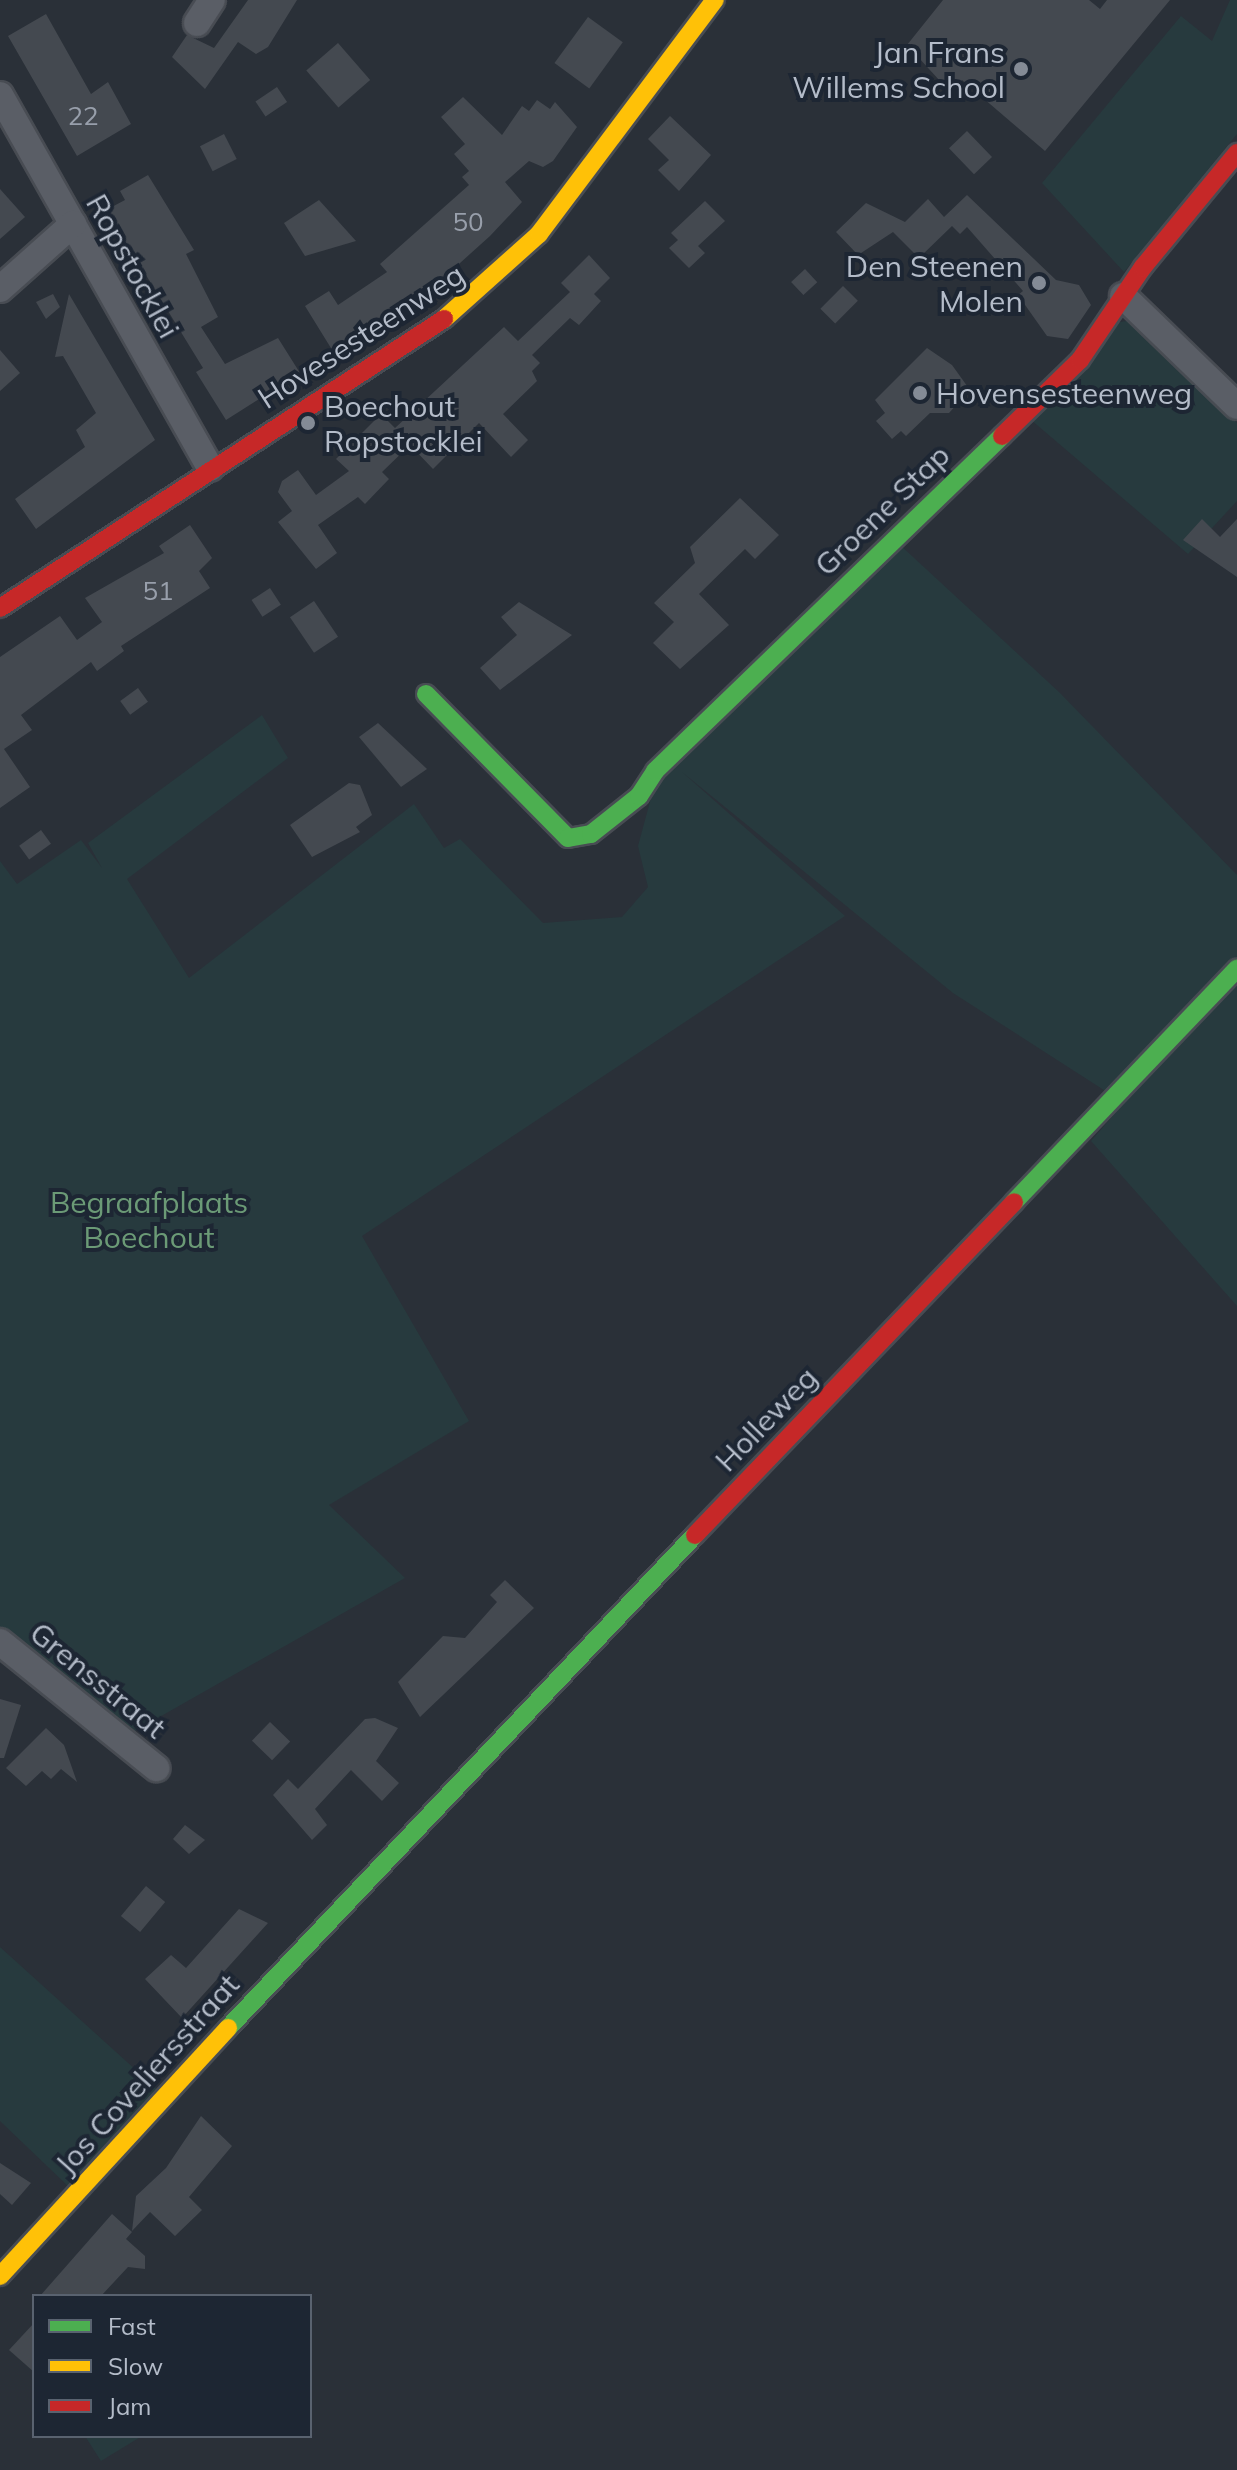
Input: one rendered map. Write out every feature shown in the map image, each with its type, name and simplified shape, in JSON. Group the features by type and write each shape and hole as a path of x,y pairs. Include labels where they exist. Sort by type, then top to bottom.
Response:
{"street":[{"path":"197,23 212,0"},
{"name":"Hovesesteenweg","path":"0,608 210,468 426,334 507,270 715,0"},
{"name":"Ropstocklei","path":"0,95 210,468"},
{"name":"Groene Stap","path":"426,694 577,841 639,796 670,756 1080,360 1123,296 1237,153"},
{"path":"0,289 73,224"},
{"path":"1123,296 1237,406"},
{"name":"Holleweg","path":"336,1910 1237,969"},
{"name":"Grensstraat","path":"0,1642 156,1768"},
{"name":"Jos Coveliersstraat","path":"0,2276 336,1910"}],"green space":[{"path":"1230,0 1237,0 1237,134 1124,272 1042,183 1181,16 1212,41"},
{"path":"1132,320 1237,423 1237,501 1188,554 1030,419 1115,323"},
{"name":"Begraafplaats Boechout","path":"899,544 1059,692 1237,875 1237,1306 1091,1141 1124,1103 953,993 682,772 845,916 362,1236 469,1421 329,1505 405,1578 133,1732 0,1628 0,861 17,884 81,840 102,868 88,843 262,715 288,758 127,879 189,978 414,804 444,848 460,839 543,923 622,917 648,887 638,846 654,787"},
{"path":"0,1947 158,2090 70,2188 0,2121"},
{"path":"86,2438 139,2438 101,2461"}],"building":[{"path":"248,0 297,0 268,47 256,54 238,42 205,89 172,57 187,35 214,48"},
{"name":"Jan Frans Willems School","path":"943,0 1089,0 1100,9 1107,0 1170,0 1045,151 962,80 951,93 907,45"},
{"path":"46,14 91,94 108,82 131,124 77,156 8,36"},
{"path":"588,17 623,42 589,88 554,63"},
{"path":"338,43 370,80 338,108 306,71"},
{"path":"277,87 287,102 266,116 255,102"},
{"path":"463,97 502,135 522,106 529,111 537,100 550,109 555,102 577,127 553,161 543,167 529,161 505,182 522,202 490,236 410,308 334,353 305,306 329,291 338,305 387,272 380,264 469,185 462,177 469,171 454,154 465,144 441,117"},
{"path":"670,116 711,155 679,191 658,170 669,160 648,139"},
{"path":"967,131 992,157 974,174 949,148"},
{"path":"224,134 237,159 213,171 200,146"},
{"path":"148,175 194,250 186,254 218,317 201,327 225,364 278,338 300,373 226,420 196,372 203,368 106,210 125,200 120,191"},
{"path":"0,189 25,217 0,239"},
{"path":"967,195 1056,280 1079,285 1091,305 1068,339 1047,336 1018,295 1023,291 967,227 960,234 952,226 919,258 893,232 858,255 836,232 866,203 905,222 928,199 944,217"},
{"path":"319,200 356,241 305,256 284,223"},
{"path":"705,201 725,221 698,246 705,253 689,268 669,248 678,240 671,233"},
{"path":"589,255 610,278 594,294 601,301 579,325 570,318 532,355 540,363 532,371 537,381 503,414 528,440 511,457 479,423 433,469 410,445 382,472 389,479 365,504 358,497 318,525 337,553 316,569 278,522 292,511 278,492 282,481 298,470 316,495 349,471 336,459 381,414 395,428 504,327 518,341 570,292 561,283"},
{"path":"805,269 817,282 803,295 791,282"},
{"path":"843,286 858,301 835,323 820,309"},
{"path":"53,294 60,307 46,319 36,302"},
{"path":"69,294 155,440 36,529 15,499 85,447 76,430 96,413 63,356 55,357"},
{"name":"Hovensesteenweg","path":"927,348 952,365 970,390 949,413 930,413 906,436 901,431 892,439 876,421 885,413 875,400"},
{"path":"0,350 20,373 0,391"},
{"path":"740,498 779,535 755,559 745,549 699,594 729,625 680,669 653,643 674,622 654,603 695,563 690,547"},
{"path":"1202,519 1220,537 1237,519 1237,577 1183,540"},
{"path":"190,525 212,558 199,571 210,588 121,646 124,651 97,671 91,662 21,715 32,730 4,749 30,787 0,808 0,657 60,616 77,640 102,622 85,598 164,553 159,546"},
{"path":"270,588 281,605 262,617 252,600"},
{"path":"314,601 338,637 314,653 290,617"},
{"path":"519,602 572,635 500,690 480,668 517,635 501,617"},
{"path":"138,688 148,702 130,715 120,701"},
{"path":"378,723 427,769 401,787 359,737"},
{"path":"349,783 360,785 372,815 356,827 360,832 312,857 290,825"},
{"path":"41,830 51,844 29,860 19,846"},
{"path":"505,1580 534,1608 420,1717 398,1682 443,1636 465,1638 497,1602 490,1595"},
{"path":"0,1699 21,1705 4,1758 0,1758"},
{"path":"375,1718 398,1728 376,1761 399,1783 382,1801 351,1770 315,1809 327,1825 312,1840 273,1795 288,1779 298,1789 365,1719"},
{"path":"270,1722 290,1741 272,1760 252,1741"},
{"path":"46,1728 64,1745 77,1782 61,1769 51,1779 42,1771 26,1786 6,1768"},
{"path":"185,1825 205,1840 189,1854 173,1839"},
{"path":"146,1886 165,1902 140,1932 121,1916"},
{"path":"239,1909 268,1923 182,2018 145,1979 171,1955 186,1968"},
{"path":"201,2116 232,2146 189,2197 202,2210 175,2236 150,2212 132,2231 136,2196 166,2168"},
{"path":"0,2163 31,2183 12,2205 0,2194"},
{"path":"112,2214 132,2232 126,2239 145,2256 145,2269 128,2267 103,2294 42,2294"},
{"path":"32,2325 32,2370 9,2350"}],"traffic: fast":[{"path":"426,694 568,838 591,834 639,796 655,771 1002,436"},
{"path":"1014,1202 1237,969"},
{"path":"228,2028 695,1535"}],"traffic: slow":[{"path":"444,319 539,234 715,0"},
{"path":"0,2276 228,2028"}],"traffic: jam":[{"path":"1002,436 1080,360 1143,267 1237,153"},
{"path":"0,608 444,319"},
{"path":"695,1535 1014,1202"}],"place":[{"name":"Jan Frans Willems School","path":"1021,69"},
{"name":"Den Steenen Molen","path":"1039,283"},
{"name":"Hovensesteenweg","path":"920,393"},
{"name":"Boechout Ropstocklei","path":"308,423"}]}
